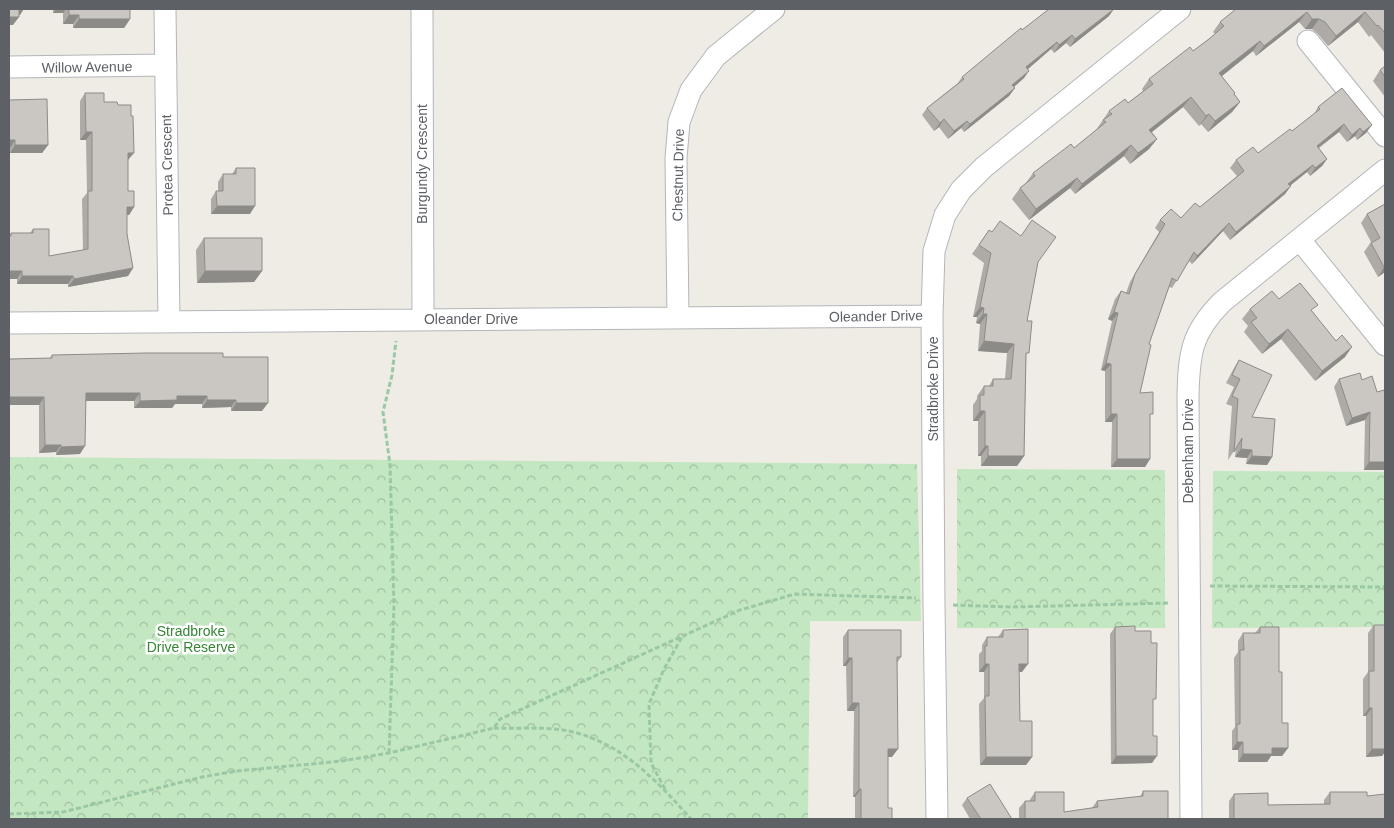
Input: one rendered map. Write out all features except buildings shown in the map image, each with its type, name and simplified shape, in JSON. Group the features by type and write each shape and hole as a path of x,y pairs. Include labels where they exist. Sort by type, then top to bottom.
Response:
{"street":[{"name":"Protea Crescent","path":"165,9 169,322"},
{"name":"Burgundy Crescent","path":"422,9 423,319"},
{"name":"Chestnut Drive","path":"678,318 676,158 678,122 691,90 716,56 774,9"},
{"name":"Stradbroke Drive","path":"937,819 932,316 934,251 945,215 962,190 984,167 1180,9"},
{"path":"1308,41 1385,136"},
{"name":"Willow Avenue","path":"9,67 166,66"},
{"name":"Debenham Drive","path":"1191,819 1188,365 1192,347 1200,328 1211,313 1385,170"},
{"path":"1300,240 1385,345"},
{"name":"Oleander Drive","path":"9,323 932,316"}],"path":[{"path":"389,754 394,606 390,465 383,412 392,375 396,341"},
{"path":"494,728 500,719 740,610 795,594 920,599 934,604 1012,607 1169,603 1189,586 1385,587"},
{"path":"1169,594 1169,603"},
{"path":"668,794 651,764 649,704 664,669 683,636"},
{"path":"9,814 63,812 161,786 237,770 342,761 389,754 494,728 536,728 573,732 610,745 640,766 690,819"}],"green space":[{"name":"Stradbroke Drive Reserve","path":"9,457 917,464 921,621 810,621 808,819 9,819"},
{"path":"957,469 1165,470 1165,628 957,628"},
{"path":"1213,471 1385,472 1385,627 1212,628"}]}
